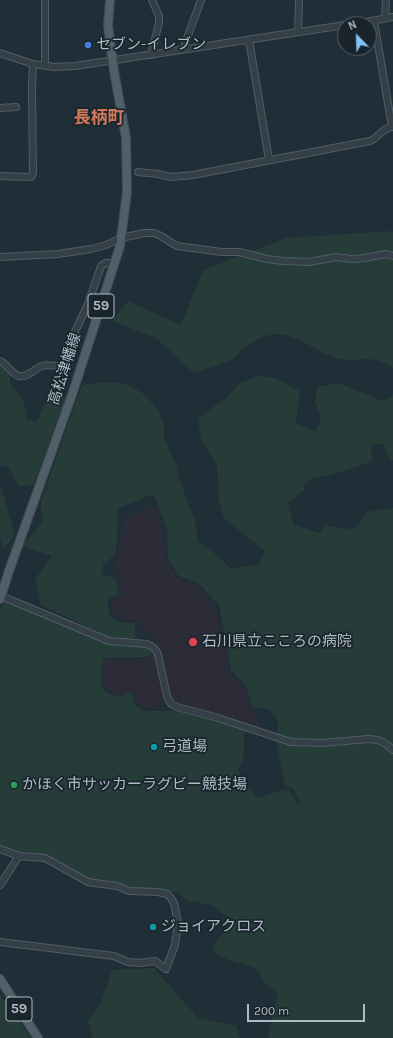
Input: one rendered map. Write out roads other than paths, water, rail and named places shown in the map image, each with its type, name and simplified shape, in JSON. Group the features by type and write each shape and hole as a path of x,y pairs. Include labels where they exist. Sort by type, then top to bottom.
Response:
{"main road":[{"name":"高松津幡線","path":"0,597 73,392 115,263 121,238 127,192 126,138 108,26 110,0"},
{"name":"59","path":"0,979 38,1038"}],"street":[{"path":"45,0 45,65"},
{"path":"151,55 159,23 159,16 152,0"},
{"path":"184,50 201,0"},
{"path":"298,32 300,0"},
{"path":"385,18 386,0"},
{"path":"377,20 393,17"},
{"path":"0,53 33,64 75,66 337,26"},
{"path":"138,172 179,177 373,140 384,130 392,127 377,39"},
{"path":"249,40 269,160"},
{"path":"0,176 31,177 33,173 33,64"},
{"path":"0,108 16,107"},
{"path":"0,257 58,254 91,249 106,245 121,238 144,233 154,233 177,246 222,252 239,252 267,259 283,261 309,262 336,257 352,259 386,254 393,256"},
{"path":"0,361 7,364 16,375 20,376 24,376 42,366 64,367 72,338 88,304 101,266 106,262 115,263"},
{"path":"0,597 109,641 147,644 153,646 158,655 166,696 171,704 177,707 215,716 291,742 322,743 368,739 378,740 393,750"},
{"path":"0,849 19,856 46,858 88,882 117,886 129,890 167,894 174,902 178,923 175,945 166,970 155,961 140,964 128,962 114,956 0,942"},
{"path":"0,885 19,856"}],"place":[{"name":"セブン-イレブン","path":"88,45"},
{"name":"石川県立こころの病院","path":"193,642"},
{"name":"弓道場","path":"154,747"},
{"name":"かほく市サッカーラグビー競技場","path":"14,785"},
{"name":"ジョイアクロス","path":"153,927"}],"district":[{"name":"長柄町","path":"99,118"}]}
